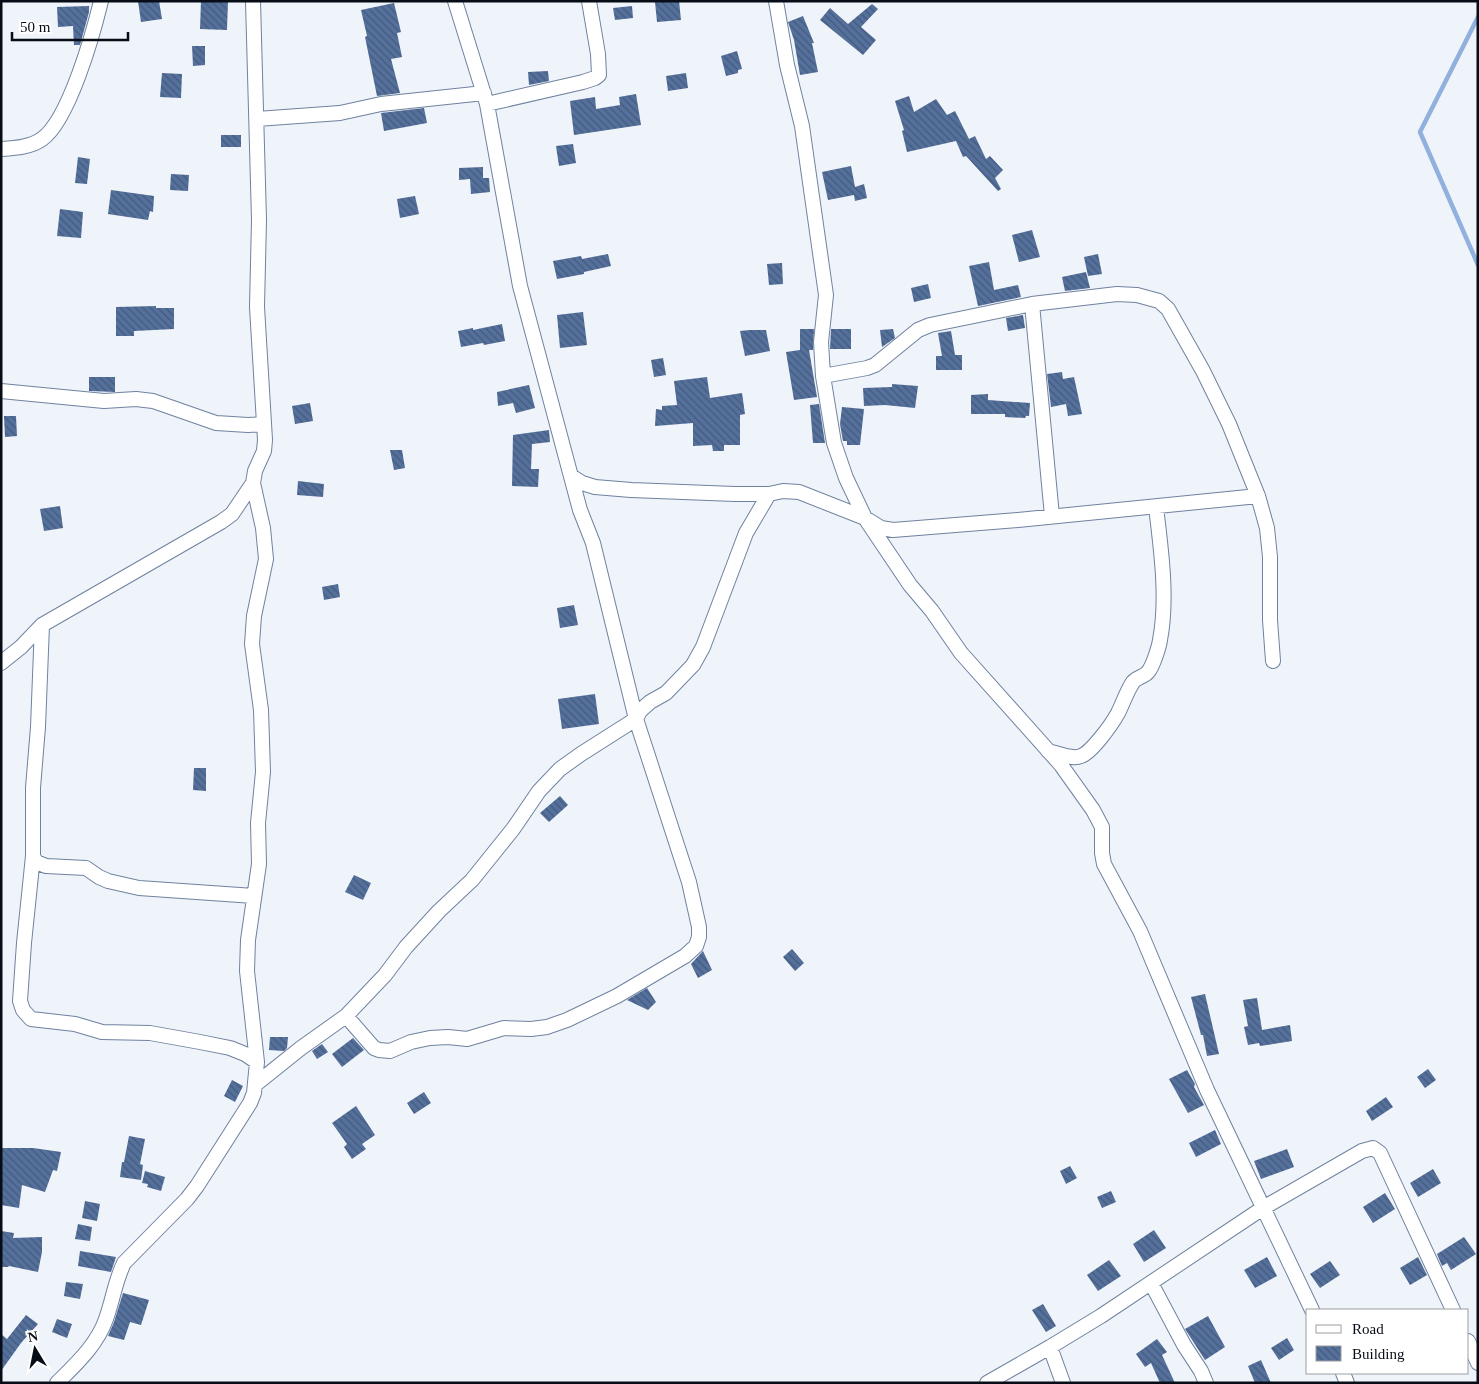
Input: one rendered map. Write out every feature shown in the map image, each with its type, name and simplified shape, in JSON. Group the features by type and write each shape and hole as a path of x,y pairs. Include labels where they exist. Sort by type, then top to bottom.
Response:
{"street":[{"path":"1,149 18,148 42,139 55,124 68,101 93,33 101,1"},
{"path":"57,1383 100,1335 118,1274 124,1263 187,1199 197,1186 250,1103 256,1084 257,1062 247,971 248,940 259,864 258,823 262,772 261,710 252,644 254,616 266,559 263,528 254,483 255,470 264,451 264,424 258,306 259,220 254,1"},
{"path":"346,1016 374,1048 379,1050 390,1050 411,1042 430,1038 467,1039 504,1028 532,1029 547,1027 567,1020 617,996 685,956 696,946 699,937 699,927 692,891 636,719 593,543 580,510 520,286 485,98 455,1"},
{"path":"257,119 340,113 381,104 485,98 588,80 599,75 598,54 589,1"},
{"path":"776,1 787,65 802,126 824,278 826,295 821,342 823,376 834,443 846,478 865,518 910,585 932,611 961,653 1061,765 1102,827 1104,864 1140,931 1207,1090 1312,1309"},
{"path":"823,376 875,365 918,330 930,325 1032,304 1117,294 1137,295 1159,301 1168,308 1203,371 1229,424 1258,496 1267,528 1270,558 1270,611 1273,661"},
{"path":"1032,304 1052,516"},
{"path":"1,392 104,401 136,399 153,401 216,423 264,424"},
{"path":"571,476 582,483 595,487 631,490 769,494 783,491 799,492 865,518 881,528 893,530 1258,496"},
{"path":"1,663 21,647 42,625 221,522 232,514 254,483"},
{"path":"256,1084 301,1048 346,1016 385,975 406,947 439,911 472,880 513,829 540,791 560,769 580,754 636,719 640,711 650,702 666,693 693,665 703,647 746,533 769,494"},
{"path":"1048,750 1071,757 1079,757 1085,754 1117,715 1133,683 1148,672 1151,666 1160,642 1162,630 1162,558 1156,506"},
{"path":"42,625 38,726 33,788 33,856 20,1001 26,1015 31,1019 75,1024 102,1032 150,1033 230,1048 245,1054 257,1062"},
{"path":"33,856 36,862 46,866 86,868 108,881 139,888 254,896"},
{"path":"987,1383 1050,1347 1151,1283 1263,1208 1362,1151 1372,1148 1380,1153 1453,1309"},
{"path":"1151,1283 1206,1383"},
{"path":"1469,1344 1478,1363"},
{"path":"1050,1347 1063,1383"}],"building":[{"path":"138,1 159,1 162,19 141,22"},
{"path":"201,1 228,1 227,30 200,29"},
{"path":"679,1 681,20 657,22 655,2"},
{"path":"394,3 401,32 397,33 402,57 391,59 400,93 377,96 361,10"},
{"path":"872,4 878,9 861,27 876,40 863,55 820,20 830,8 848,24"},
{"path":"89,6 80,45 74,45 73,26 58,27 57,7"},
{"path":"632,6 633,18 615,20 613,8"},
{"path":"803,16 814,43 812,43 818,72 800,75 794,40 788,22"},
{"path":"192,46 205,46 205,65 193,66"},
{"path":"737,51 742,69 738,70 738,73 726,76 721,56"},
{"path":"548,71 549,81 529,85 528,72"},
{"path":"162,73 182,74 181,98 160,97"},
{"path":"686,73 688,88 668,91 666,76"},
{"path":"636,94 641,125 574,135 570,101 595,97 596,109 620,105 619,97"},
{"path":"909,96 914,112 936,99 947,115 955,111 969,139 975,136 986,159 990,156 1003,170 995,178 1001,189 998,191 966,156 963,157 956,141 907,152 902,131 904,130 895,101"},
{"path":"424,108 427,123 384,131 381,113"},
{"path":"221,135 241,135 241,147 221,147"},
{"path":"573,144 576,163 559,166 556,146"},
{"path":"78,157 90,159 87,184 75,183"},
{"path":"851,166 855,187 864,184 867,198 855,201 854,195 828,200 822,172"},
{"path":"483,167 483,178 489,178 490,192 471,194 470,179 459,180 459,168"},
{"path":"171,174 189,175 188,191 170,190"},
{"path":"111,190 154,196 153,212 150,211 148,220 108,214"},
{"path":"415,196 419,214 400,218 397,199"},
{"path":"60,209 83,212 81,238 57,236"},
{"path":"1032,230 1040,257 1019,262 1012,235"},
{"path":"608,254 611,266 557,279 553,261 581,256 582,259"},
{"path":"1098,254 1102,274 1088,276 1084,257"},
{"path":"989,262 994,290 1018,285 1021,297 978,306 969,266"},
{"path":"782,263 783,284 769,285 767,264"},
{"path":"1086,272 1090,288 1065,291 1062,277"},
{"path":"928,284 931,298 914,302 911,288"},
{"path":"156,306 156,308 174,308 174,329 134,331 134,336 116,336 116,307"},
{"path":"583,312 587,345 560,348 557,315"},
{"path":"1023,315 1025,328 1008,331 1006,318"},
{"path":"502,324 505,341 461,347 458,331"},
{"path":"800,329 814,329 813,350 809,350 817,397 794,400 786,352 800,350"},
{"path":"831,329 851,329 851,349 830,349"},
{"path":"893,329 895,338 882,347 880,330"},
{"path":"766,330 770,351 745,356 740,331"},
{"path":"951,331 955,355 962,355 962,370 936,370 936,356 942,356 938,333"},
{"path":"663,358 666,375 654,377 651,360"},
{"path":"1062,372 1063,379 1074,377 1082,414 1068,416 1066,404 1051,407 1047,374"},
{"path":"89,377 115,377 115,392 89,391"},
{"path":"707,377 710,398 742,393 745,414 740,415 740,445 724,445 724,451 713,451 712,445 693,446 693,423 655,426 656,409 662,410 662,406 677,405 674,381"},
{"path":"892,384 918,386 915,408 885,405 864,406 863,388 892,387"},
{"path":"529,385 535,408 516,413 513,403 498,406 497,392"},
{"path":"988,394 988,400 1030,403 1029,416 1025,418 1005,417 1005,414 971,414 971,395"},
{"path":"310,403 313,421 295,424 292,406"},
{"path":"819,404 825,443 813,443 810,405"},
{"path":"842,407 864,409 860,445 847,445 847,441 843,441 840,424"},
{"path":"4,416 16,416 17,436 5,437"},
{"path":"549,430 550,442 532,444 531,469 539,469 538,487 512,486 513,435"},
{"path":"390,450 402,450 405,468 394,470"},
{"path":"298,481 324,484 323,497 297,495"},
{"path":"60,506 63,528 44,531 40,509"},
{"path":"338,584 340,597 324,600 322,587"},
{"path":"574,605 578,625 560,628 557,608"},
{"path":"595,694 599,724 562,729 558,699"},
{"path":"194,768 206,768 206,791 193,790"},
{"path":"560,796 568,805 549,822 540,813"},
{"path":"354,875 371,883 363,900 345,892"},
{"path":"792,949 804,963 795,971 783,957"},
{"path":"703,951 712,970 698,978 691,964"},
{"path":"647,988 656,1002 648,1010 627,1000"},
{"path":"1205,994 1219,1054 1207,1056 1203,1035 1201,1035 1191,997"},
{"path":"1257,998 1262,1030 1290,1025 1292,1041 1260,1046 1259,1043 1248,1045 1244,1027 1248,1026 1243,1000"},
{"path":"270,1037 288,1037 287,1048 284,1051 269,1050"},
{"path":"353,1038 364,1050 342,1067 332,1054"},
{"path":"322,1044 328,1052 317,1059 312,1051"},
{"path":"1428,1069 1436,1080 1425,1088 1417,1077"},
{"path":"1187,1070 1204,1105 1188,1113 1169,1079"},
{"path":"232,1080 243,1086 235,1102 224,1096"},
{"path":"424,1092 431,1103 414,1114 407,1103"},
{"path":"1386,1097 1393,1107 1372,1121 1366,1111"},
{"path":"356,1106 375,1135 362,1144 366,1149 352,1159 344,1147 347,1144 332,1123"},
{"path":"1215,1130 1221,1144 1196,1157 1189,1143"},
{"path":"129,1136 145,1139 140,1164 143,1165 141,1180 120,1177"},
{"path":"1,1148 33,1148 61,1152 57,1171 53,1170 45,1192 22,1185 19,1208 1,1205"},
{"path":"1287,1149 1294,1167 1261,1179 1254,1161"},
{"path":"1070,1166 1077,1178 1066,1184 1060,1171"},
{"path":"1433,1169 1441,1183 1418,1197 1410,1183"},
{"path":"145,1171 165,1177 161,1191 147,1187 148,1184 142,1183"},
{"path":"1111,1191 1116,1202 1102,1208 1097,1197"},
{"path":"1385,1193 1395,1209 1373,1223 1363,1207"},
{"path":"85,1201 100,1204 97,1221 82,1218"},
{"path":"78,1224 92,1227 90,1241 75,1239"},
{"path":"1154,1230 1166,1248 1144,1262 1133,1244"},
{"path":"1,1231 14,1233 13,1238 42,1237 42,1252 38,1272 9,1266 1,1267"},
{"path":"1464,1237 1476,1254 1451,1270 1447,1263 1442,1266 1437,1254"},
{"path":"80,1251 116,1257 111,1272 78,1266"},
{"path":"1267,1257 1277,1276 1255,1288 1244,1270"},
{"path":"1418,1257 1427,1275 1410,1285 1400,1268"},
{"path":"1109,1260 1121,1276 1098,1291 1087,1275"},
{"path":"1330,1261 1340,1275 1320,1288 1310,1274"},
{"path":"66,1282 83,1284 80,1299 64,1296"},
{"path":"123,1293 149,1300 141,1325 130,1322 124,1340 108,1336"},
{"path":"1043,1304 1056,1326 1046,1332 1032,1310"},
{"path":"26,1315 38,1324 21,1343 1,1371 1,1334 7,1339"},
{"path":"1208,1316 1225,1347 1205,1360 1185,1329"},
{"path":"57,1319 72,1324 67,1338 52,1332"},
{"path":"1287,1338 1294,1350 1279,1360 1271,1348"},
{"path":"1157,1339 1167,1352 1162,1355 1175,1383 1160,1383 1151,1363 1145,1367 1136,1354"},
{"path":"1261,1360 1271,1383 1255,1383 1248,1366"}],"waterway":[{"path":"1478,17 1420,132 1478,265"}]}
